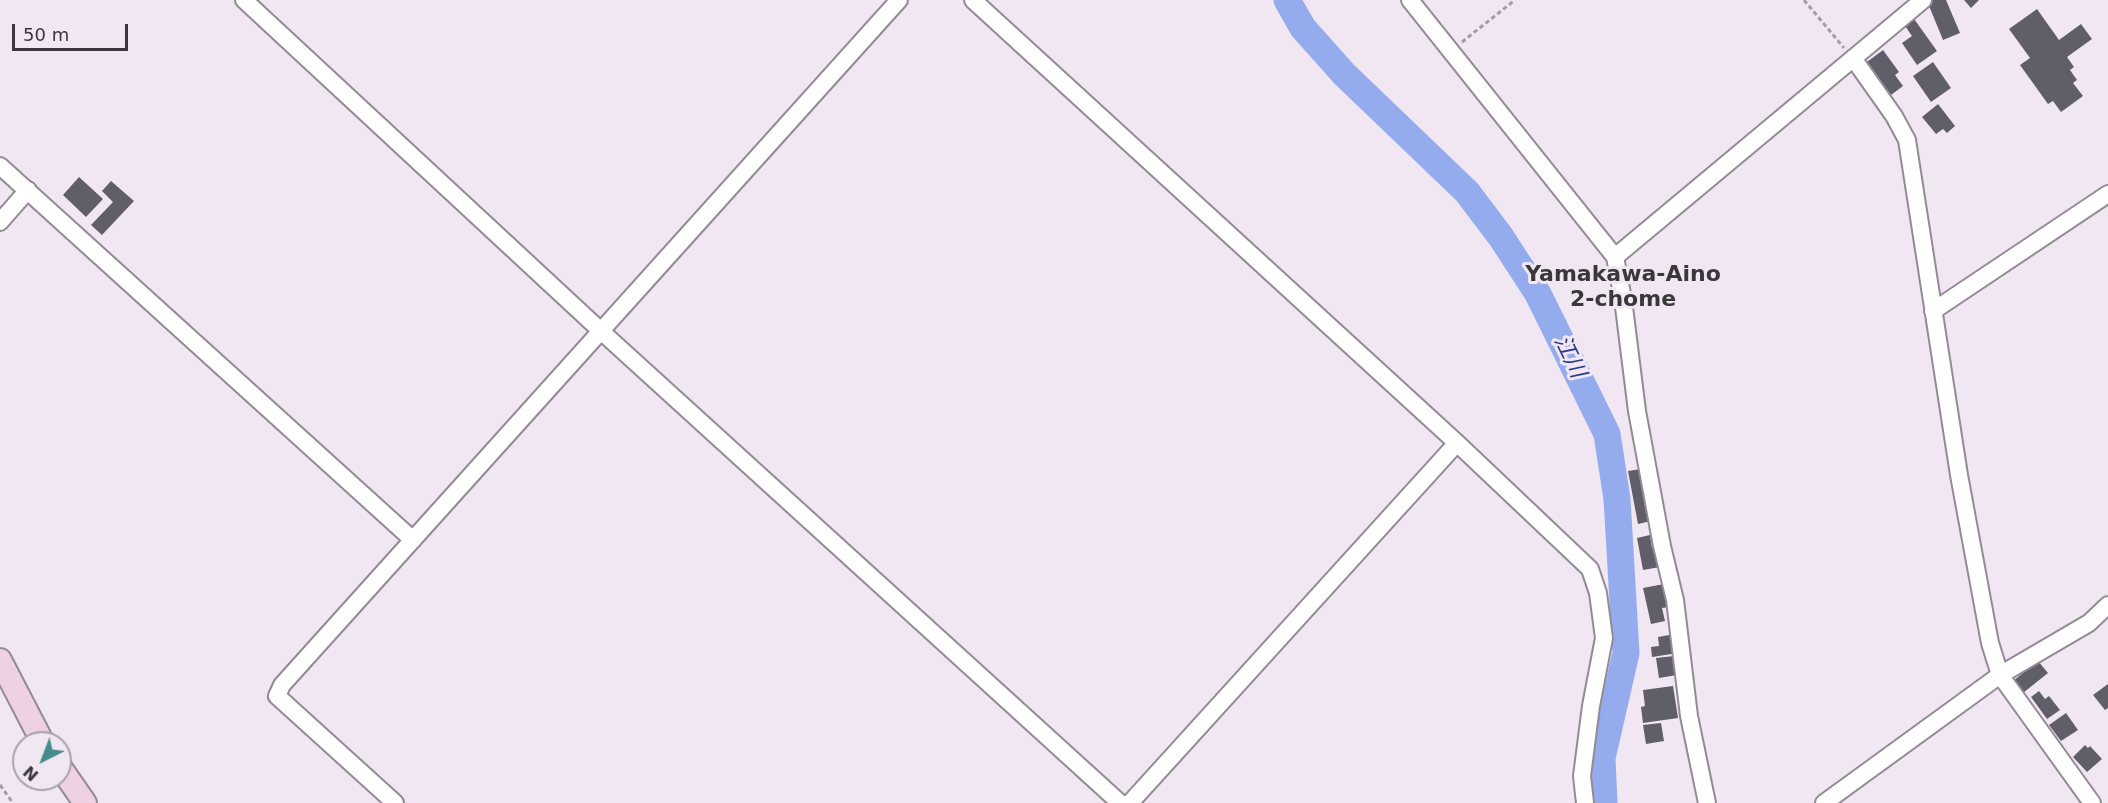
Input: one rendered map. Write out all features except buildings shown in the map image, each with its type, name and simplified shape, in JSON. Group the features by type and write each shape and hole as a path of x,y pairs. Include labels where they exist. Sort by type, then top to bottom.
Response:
{"main road":[{"path":"0,660 37,731"},
{"path":"72,784 85,803"}],"street":[{"path":"244,0 602,332 1120,803"},
{"path":"395,803 278,696 282,685 900,0"},
{"path":"973,0 1457,443 1590,569 1598,593 1604,638 1591,706 1582,776 1585,803"},
{"path":"1410,0 1615,257 1623,299 1637,411 1662,546 1675,600 1689,716 1707,803"},
{"path":"1615,257 1923,0"},
{"path":"1853,58 1894,116 1907,140 1959,475 1990,643 2000,675 2092,803"},
{"path":"0,166 413,540"},
{"path":"0,222 28,190"},
{"path":"1934,311 2108,194"},
{"path":"1130,803 1457,443"},
{"path":"1824,803 2000,675 2089,623 2108,605"}],"path":[{"path":"1451,51 1515,0"},
{"path":"1804,0 1853,58"},
{"path":"0,785 13,803"}],"waterway":[{"name":"江川","path":"1287,0 1303,28 1344,74 1467,192 1501,237 1538,294 1607,434 1617,499 1626,653 1602,758 1604,803"}],"district":[{"name":"Yamakawa-Aino 2-chome","path":"1623,288"}]}
